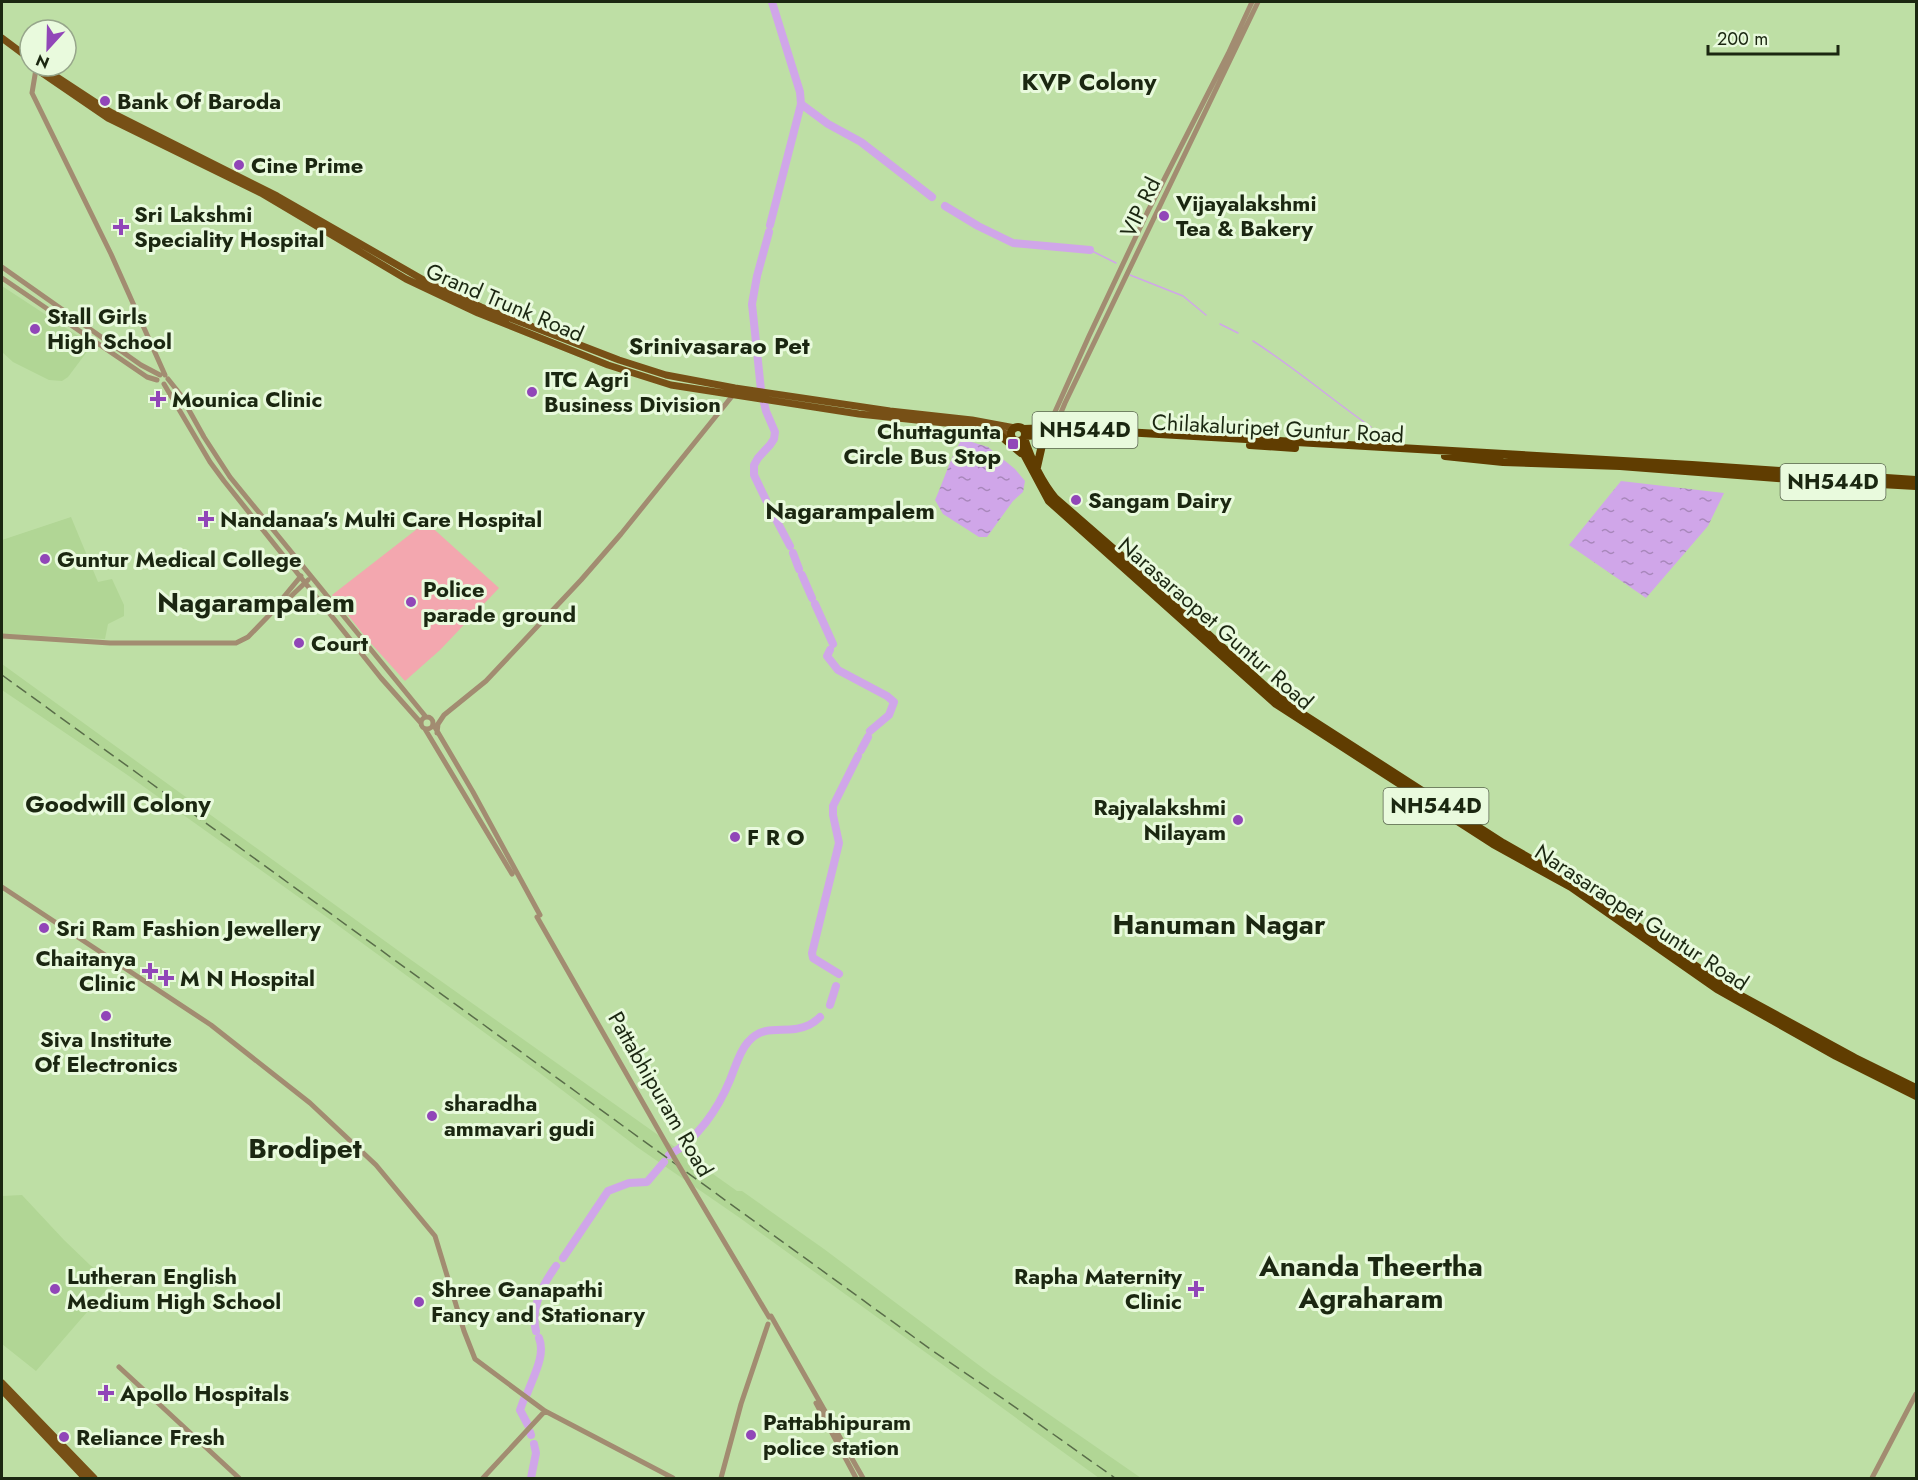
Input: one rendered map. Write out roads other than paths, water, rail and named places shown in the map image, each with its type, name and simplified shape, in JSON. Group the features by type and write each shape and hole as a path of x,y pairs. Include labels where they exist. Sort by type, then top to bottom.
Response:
{"highway":[{"name":"NH544D","path":"994,430 1026,459"},
{"name":"Chilakaluripet Guntur Road","path":"1019,435 1055,432 1455,454"},
{"name":"NH544D","path":"1036,467 1042,445 1055,432"},
{"name":"Narasaraopet Guntur Road","path":"1019,435 1026,459 1049,501 1266,695 1293,716 1493,844 1571,887 1717,989 1836,1056 1917,1096"},
{"name":"Narasaraopet Guntur Road","path":"1019,435 1055,498 1147,578 1268,689 1291,706 1503,843 1593,895 1732,991 1855,1058 1917,1088"},
{"name":"NH544D","path":"1455,454 1917,480"},
{"name":"NH544D","path":"1455,454 1503,462 1620,466 1917,486"}],"main road":[{"path":"2,38 18,50"},
{"name":"Grand Trunk Road","path":"2,44 18,55"},
{"name":"Grand Trunk Road","path":"52,78 108,118 268,197 382,265 442,297 608,365 671,385 733,395 750,394"},
{"name":"Grand Trunk Road","path":"55,78 110,112 263,188 401,268 462,298 636,366 750,394 974,426 1019,435"},
{"name":"Grand Trunk Road","path":"863,410 972,420 1019,435"},
{"path":"2,1383 94,1479"},
{"path":"2,1390 85,1479"}],"street":[{"name":"VIP Rd","path":"1123,272 1147,213 1252,2"},
{"name":"VIP Rd","path":"1055,432 1054,414 1123,272 1224,75 1258,2"},
{"path":"34,78 32,93 111,254 163,379"},
{"path":"2,267 163,379"},
{"path":"2,278 147,377 163,379"},
{"name":"Pattabhipuram Road","path":"163,379 180,394 230,477 424,715 432,718 437,733 473,792 538,916"},
{"name":"Pattabhipuram Road","path":"163,379 210,462 245,510 425,729 538,916 670,1150 863,1479"},
{"path":"437,733 438,724 444,715 486,681 581,580 733,395"},
{"path":"2,636 110,643 236,643 248,637 281,603 286,601 303,580 306,571"},
{"path":"303,580 311,577"},
{"path":"421,723 424,715 444,715"},
{"path":"425,729 431,728 433,724"},
{"path":"2,887 212,1025 310,1103 376,1165 435,1236 467,1341 475,1359 545,1411 673,1479"},
{"path":"721,1479 741,1404 769,1319"},
{"path":"119,1367 239,1479"},
{"path":"1872,1479 1917,1394"},
{"path":"483,1479 545,1411"},
{"name":"Pattabhipuram Road","path":"827,1418 856,1479"}],"water":[{"path":"962,439 988,447 1015,469 1025,481 1023,492 1013,501 987,537 979,537 943,514 935,500"},
{"path":"1621,481 1724,493 1708,526 1646,598 1569,545"}],"waterway":[{"path":"770,225 801,104 800,92 772,2"},
{"path":"801,104 828,124 861,142 932,197"},
{"path":"945,206 1013,243 1090,250"},
{"path":"766,500 754,475 754,465 774,439 775,432 766,411 761,390 752,304 769,232"},
{"path":"1090,250 1116,263"},
{"path":"1130,275 1183,296 1206,315"},
{"path":"1220,324 1238,333"},
{"path":"1253,341 1371,427"},
{"path":"770,508 790,546"},
{"path":"793,553 799,569"},
{"path":"802,575 812,598"},
{"path":"815,604 833,644"},
{"path":"830,650 827,656 838,670 894,702 889,715 870,731"},
{"path":"861,750 868,737"},
{"path":"839,974 813,958 812,953 839,843 833,806 858,756"},
{"path":"830,1005 836,986"},
{"path":"669,1155 689,1141 713,1113 742,1050 748,1042 762,1032 801,1028 820,1017"},
{"path":"563,1258 608,1191 629,1183 647,1182 664,1162"},
{"path":"536,1331 536,1305 542,1288 556,1266"},
{"path":"527,1394 540,1359 539,1338"},
{"path":"524,1399 520,1410 528,1425"},
{"path":"531,1478 536,1453 534,1444"}],"railway":[{"path":"2,675 933,1351 1115,1478"}],"place":[{"name":"Bank Of Baroda","path":"105,101"},
{"name":"Cine Prime","path":"239,165"},
{"name":"Vijayalakshmi Tea & Bakery","path":"1164,216"},
{"name":"Sri Lakshmi Speciality Hospital","path":"121,227"},
{"name":"Stall Girls High School","path":"35,329"},
{"name":"ITC Agri Business Division","path":"532,392"},
{"name":"Mounica Clinic","path":"158,399"},
{"name":"Chuttagunta Circle Bus Stop","path":"1013,444"},
{"name":"Sangam Dairy","path":"1076,500"},
{"name":"Nandanaa's Multi Care Hospital","path":"206,519"},
{"name":"Guntur Medical College","path":"45,559"},
{"name":"Police parade ground","path":"411,602"},
{"name":"Court","path":"299,643"},
{"name":"Rajyalakshmi Nilayam","path":"1238,820"},
{"name":"F R O","path":"735,837"},
{"name":"Sri Ram Fashion Jewellery","path":"44,928"},
{"name":"Chaitanya Clinic","path":"150,971"},
{"name":"M N Hospital","path":"166,978"},
{"name":"Siva Institute Of Electronics","path":"106,1016"},
{"name":"sharadha ammavari gudi","path":"432,1116"},
{"name":"Lutheran English Medium High School","path":"55,1289"},
{"name":"Rapha Maternity Clinic","path":"1196,1289"},
{"name":"Shree Ganapathi Fancy and Stationary","path":"419,1302"},
{"name":"Apollo Hospitals","path":"106,1393"},
{"name":"Pattabhipuram police station","path":"751,1435"},
{"name":"Reliance Fresh","path":"64,1437"}],"district":[{"name":"KVP Colony","path":"1089,82"},
{"name":"Srinivasarao Pet","path":"719,346"},
{"name":"Nagarampalem","path":"850,511"},
{"name":"Nagarampalem","path":"256,602"},
{"name":"Goodwill Colony","path":"118,804"},
{"name":"Hanuman Nagar","path":"1219,924"},
{"name":"Brodipet","path":"305,1148"},
{"name":"Ananda Theertha Agraharam","path":"1371,1282"}]}
